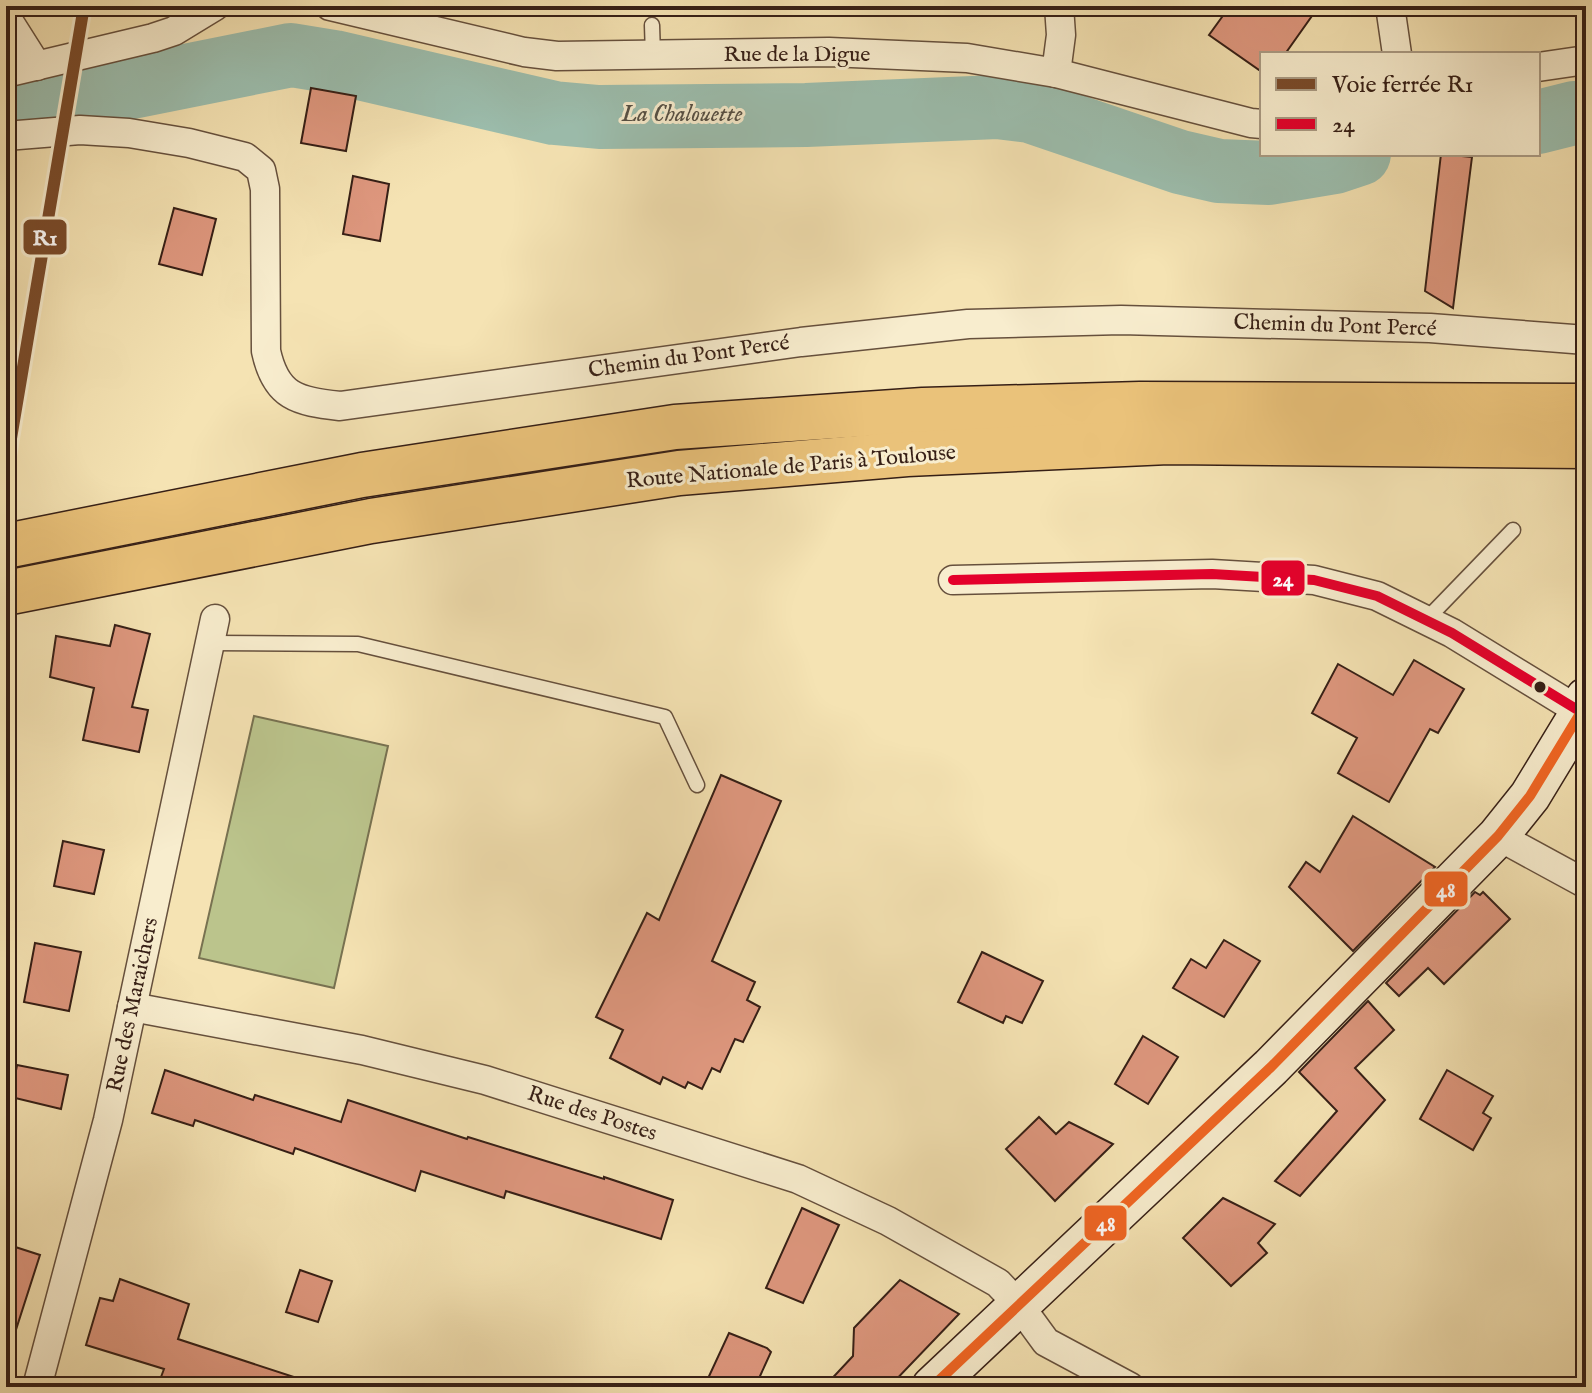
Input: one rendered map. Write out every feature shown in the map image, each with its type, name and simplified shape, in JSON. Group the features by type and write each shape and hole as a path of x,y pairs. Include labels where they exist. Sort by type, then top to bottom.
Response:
{"main road":[{"name":"Route Nationale de Paris à Toulouse","path":"6,546 362,475 675,427 923,410 1140,404 1586,406"},
{"name":"Route Nationale de Paris à Toulouse","path":"6,593 371,521 679,473 907,454 1168,442 1586,446"}],"street":[{"path":"6,73 126,46 174,31 215,6"},
{"name":"Rue de la Digue","path":"330,6 524,52 557,56 829,52 967,58 1056,73 1260,124"},
{"path":"1056,73 1061,35 1059,6"},
{"path":"1390,6 1397,52"},
{"path":"6,17 37,66"},
{"path":"1540,67 1586,60"},
{"name":"Chemin du Pont Percé","path":"6,136 80,130 129,133 245,157 261,170 265,189 266,351 271,375 290,394 313,403 340,406 785,344 968,324 1121,320 1430,328 1586,340"},
{"path":"932,1387 1271,1067 1498,836 1530,796 1584,705 1377,596 1314,580 1212,574 953,580"},
{"name":"Rue des Maraichers","path":"37,1387 84,1217 212,631"},
{"path":"1498,836 1586,884"},
{"name":"Rue des Postes","path":"132,1007 362,1050 485,1080 798,1179 888,1221 998,1283 1019,1305 1046,1342 1130,1387"}],"lane":[{"path":"652,25 653,56"},
{"path":"1426,620 1513,530"},
{"path":"212,631 358,644 665,717 697,785"}],"green space":[{"path":"254,716 388,746 334,988 199,958"}],"building":[{"path":"1230,6 1319,6 1286,52 1260,52 1260,71 1209,35"},
{"path":"311,88 356,96 346,151 301,143"},
{"path":"1441,156 1472,157 1453,308 1425,291"},
{"path":"353,176 389,184 380,241 343,234"},
{"path":"174,208 216,219 202,275 159,264"},
{"path":"115,625 150,634 132,707 148,710 139,752 83,740 94,688 50,677 56,636 110,646"},
{"path":"1414,660 1464,689 1438,733 1430,729 1389,802 1338,773 1357,738 1312,713 1338,664 1393,695"},
{"path":"721,775 781,801 712,961 755,982 747,1000 760,1007 743,1042 735,1039 720,1072 712,1068 702,1089 688,1082 685,1088 663,1077 660,1084 610,1058 623,1030 596,1017 647,913 659,920"},
{"path":"1353,816 1435,867 1353,951 1289,887 1306,862 1320,872"},
{"path":"63,841 104,850 94,894 54,886"},
{"path":"1475,892 1480,895 1483,892 1510,919 1444,984 1428,968 1399,996 1386,983"},
{"path":"1224,940 1260,961 1224,1017 1173,988 1191,959 1206,968"},
{"path":"35,943 81,952 69,1011 24,1002"},
{"path":"982,952 1043,981 1022,1023 1006,1016 1003,1023 958,1002"},
{"path":"1368,1001 1394,1030 1355,1068 1385,1100 1300,1196 1275,1181 1337,1111 1299,1072"},
{"path":"1143,1036 1178,1057 1148,1104 1115,1084"},
{"path":"17,1065 68,1075 61,1109 11,1097"},
{"path":"165,1070 253,1100 255,1095 341,1122 348,1100 673,1200 661,1239 506,1191 504,1198 421,1171 415,1191 295,1148 293,1154 195,1120 193,1126 152,1113"},
{"path":"1447,1070 1493,1096 1483,1113 1491,1118 1473,1150 1420,1119"},
{"path":"1039,1117 1056,1134 1069,1122 1113,1144 1055,1201 1006,1149"},
{"path":"1223,1198 1275,1224 1258,1243 1267,1253 1231,1286 1183,1238"},
{"path":"802,1208 839,1225 803,1303 766,1288"},
{"path":"6,1244 40,1255 12,1342 6,1341"},
{"path":"300,1270 332,1281 318,1322 286,1312"},
{"path":"120,1279 189,1304 178,1339 306,1381 305,1387 194,1387 161,1377 164,1369 86,1345 100,1298 113,1301"},
{"path":"900,1280 959,1314 889,1387 824,1387 853,1356 854,1328"},
{"path":"729,1333 771,1352 755,1387 704,1387"}],"waterway":[{"name":"La Chalouette","path":"6,112 291,55 334,62 554,113 599,117 806,115 997,107 1030,111 1180,162 1219,171 1269,173 1353,156"},
{"name":"La Chalouette","path":"1540,122 1586,113"}],"rail line":[{"name":"R1","path":"6,468 84,6"}],"transit line":[{"name":"24","path":"953,580 1212,574 1314,580 1377,596 1452,633 1581,712"},
{"name":"48","path":"932,1387 1271,1067 1498,836 1530,796 1581,712 1586,698"}]}
